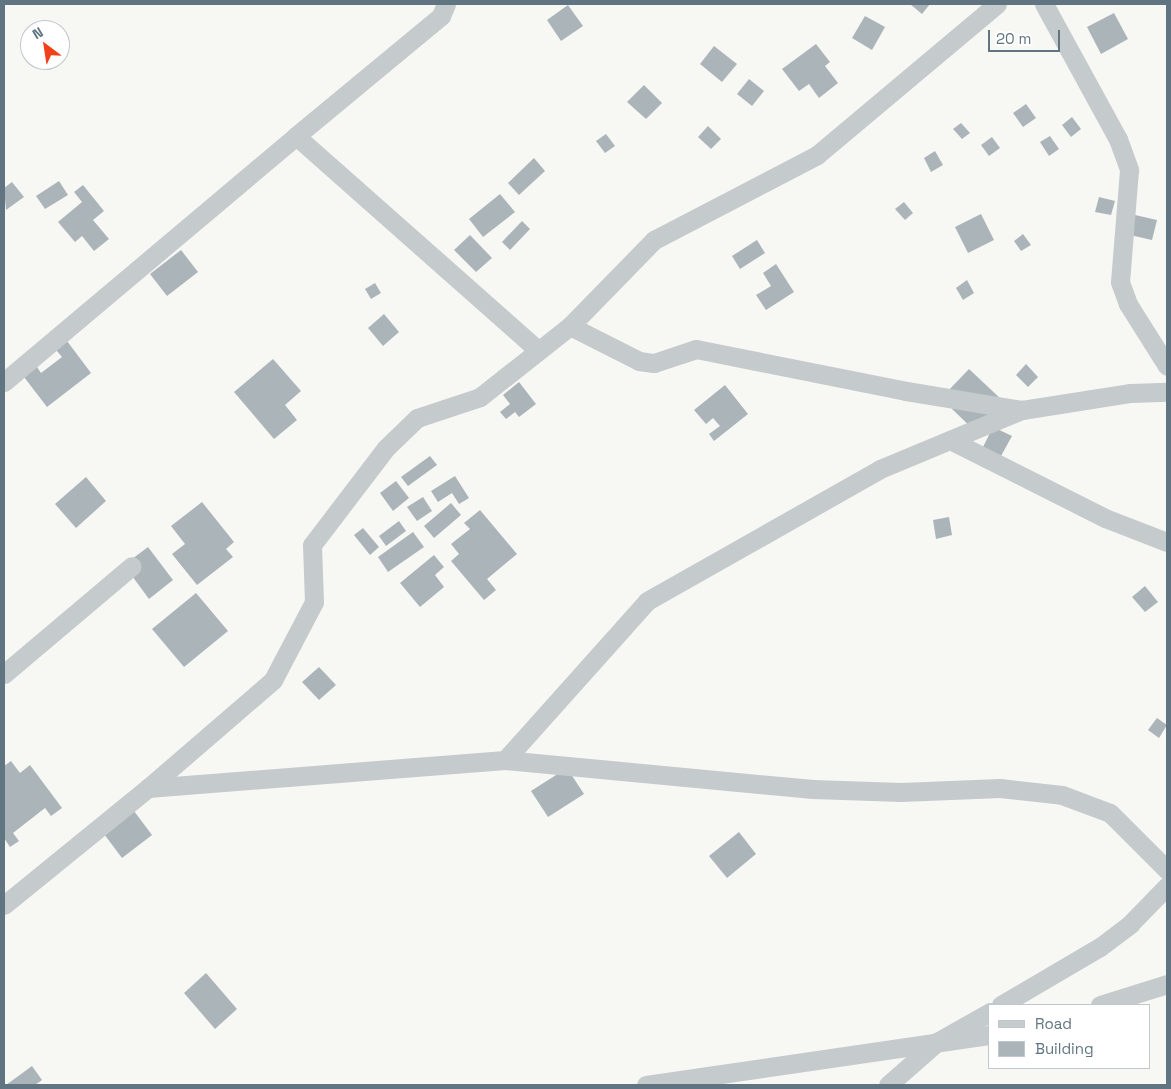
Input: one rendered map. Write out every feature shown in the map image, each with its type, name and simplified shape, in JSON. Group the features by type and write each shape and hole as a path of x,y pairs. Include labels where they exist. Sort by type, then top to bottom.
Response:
{"street":[{"path":"4,382 441,16 446,4"},
{"path":"4,905 148,788 273,680 314,602 312,545 386,448 417,418 480,397 570,326 654,240 817,155 997,4"},
{"path":"1044,4 1118,139 1126,162 1130,186 1120,282 1128,304 1167,366"},
{"path":"296,136 538,350"},
{"path":"570,326 639,361 654,363 696,349 906,391 1022,410"},
{"path":"505,760 647,601 880,469 1022,410 1131,393 1167,392"},
{"path":"950,440 1105,518 1167,542"},
{"path":"4,674 132,566"},
{"path":"148,788 505,760 813,789 901,792 1000,788 1062,795 1110,813 1167,870"},
{"path":"1002,1004 1100,947 1130,924 1167,886"},
{"path":"1103,1004 1167,984"},
{"path":"888,1085 937,1042 988,1013"},
{"path":"646,1085 988,1034"}],"building":[{"path":"910,4 930,4 922,14"},
{"path":"568,5 583,26 561,41 547,20"},
{"path":"1114,13 1128,39 1101,54 1087,27"},
{"path":"865,16 885,27 872,50 852,38"},
{"path":"816,44 830,62 825,66 838,83 819,98 809,84 799,91 782,69"},
{"path":"714,46 737,64 722,82 700,64"},
{"path":"749,79 764,91 752,106 737,94"},
{"path":"644,85 662,103 646,119 627,102"},
{"path":"1026,104 1036,118 1023,127 1013,113"},
{"path":"1072,117 1081,129 1071,137 1062,125"},
{"path":"961,123 970,133 962,139 953,129"},
{"path":"708,126 721,139 711,149 698,137"},
{"path":"606,134 615,146 605,153 596,141"},
{"path":"1050,136 1059,149 1049,156 1040,142"},
{"path":"992,137 1000,148 989,156 981,145"},
{"path":"935,151 943,165 931,172 924,158"},
{"path":"534,158 545,171 519,195 508,183"},
{"path":"59,181 68,195 45,209 36,196"},
{"path":"12,182 24,197 6,210 4,188"},
{"path":"83,185 104,211 93,220 109,239 94,251 82,236 75,242 58,222 82,202 74,192"},
{"path":"500,194 515,212 483,237 469,219"},
{"path":"1099,197 1115,201 1111,215 1095,212"},
{"path":"904,202 913,213 905,220 895,209"},
{"path":"981,214 994,240 968,253 955,227"},
{"path":"1135,215 1157,220 1152,240 1130,235"},
{"path":"522,221 530,229 510,250 502,242"},
{"path":"1023,234 1031,245 1021,251 1014,241"},
{"path":"470,235 492,258 476,272 454,250"},
{"path":"757,240 765,253 740,269 732,256"},
{"path":"181,250 198,272 167,296 150,274"},
{"path":"776,264 794,292 766,310 756,295 771,286 763,273"},
{"path":"967,280 974,293 963,300 956,288"},
{"path":"375,283 381,293 371,299 365,289"},
{"path":"384,314 399,332 383,346 368,328"},
{"path":"67,341 91,373 47,407 24,377 37,367 41,373 62,357 56,350"},
{"path":"273,359 301,391 285,405 297,420 274,439 234,392"},
{"path":"1026,364 1038,377 1028,387 1016,375"},
{"path":"969,369 1002,400 974,430 952,409 958,403 946,393"},
{"path":"519,382 536,404 519,417 515,412 506,419 500,412 510,404 503,395"},
{"path":"725,385 748,414 714,441 709,434 720,426 713,418 706,424 694,410"},
{"path":"993,427 1012,436 1001,456 983,447"},
{"path":"430,456 437,465 408,486 401,477"},
{"path":"455,476 469,498 459,504 452,493 438,502 431,491"},
{"path":"86,477 106,501 76,528 55,504"},
{"path":"396,481 409,498 393,511 380,493"},
{"path":"423,497 432,511 417,521 407,507"},
{"path":"202,502 234,542 226,549 233,557 197,585 172,554 185,544 171,526"},
{"path":"451,503 461,515 434,538 424,526"},
{"path":"480,510 517,554 487,579 496,590 484,600 451,561 459,554 451,544 470,529 464,523"},
{"path":"949,517 952,535 936,539 933,520"},
{"path":"399,521 406,531 386,546 379,536"},
{"path":"363,528 379,547 370,555 354,535"},
{"path":"413,532 424,547 388,572 378,557"},
{"path":"148,547 173,580 149,599 124,565"},
{"path":"434,555 444,567 435,575 444,587 420,607 400,583"},
{"path":"1145,586 1158,602 1145,612 1132,597"},
{"path":"196,593 228,631 184,667 152,629"},
{"path":"319,667 336,685 319,700 302,682"},
{"path":"1157,718 1167,725 1159,738 1148,730"},
{"path":"11,761 20,773 30,765 62,808 51,816 45,808 13,833 19,841 10,847 4,838 4,766"},
{"path":"567,768 584,794 548,817 531,791"},
{"path":"134,811 152,835 122,858 104,834"},
{"path":"739,832 756,854 727,878 709,856"},
{"path":"206,973 237,1009 215,1029 184,993"},
{"path":"32,1066 42,1080 35,1085 6,1085"}]}
